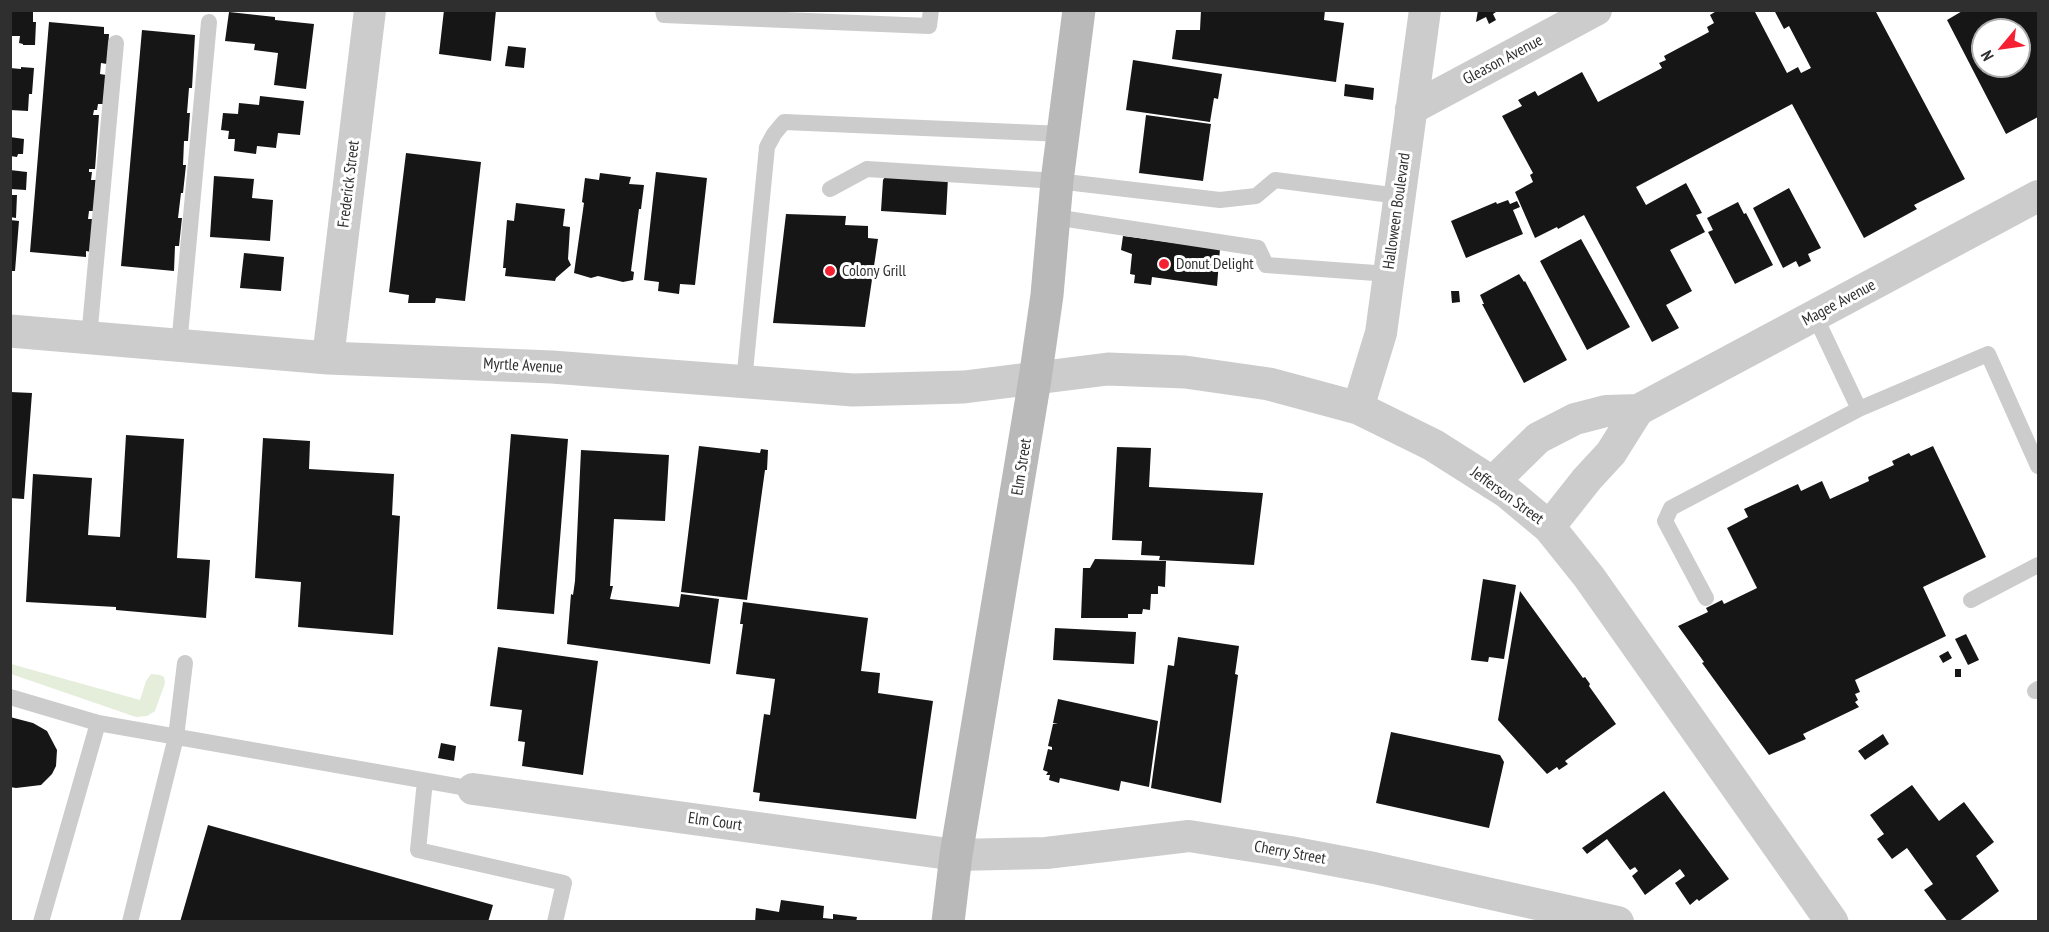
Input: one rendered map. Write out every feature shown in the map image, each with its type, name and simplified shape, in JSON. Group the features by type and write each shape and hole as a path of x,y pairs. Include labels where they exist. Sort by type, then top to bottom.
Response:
{"main road":[{"name":"Elm Street","path":"948,921 956,855 1035,379 1047,295 1057,181 1079,10"}],"street":[{"name":"Frederick Street","path":"328,358 370,10"},
{"name":"Halloween Boulevard","path":"1358,408 1381,333 1425,10"},
{"name":"Gleason Avenue","path":"1411,109 1596,10"},
{"name":"Magee Avenue","path":"1492,483 1538,438 1575,419 1606,411 1638,410 2038,196"},
{"name":"Myrtle Avenue","path":"10,331 328,358 552,367 853,390 964,387 1035,379"},
{"name":"Jefferson Street","path":"1035,379 1108,369 1185,372 1269,384 1358,408 1433,445 1507,492 1549,527 1589,576 1833,921"},
{"name":"Magee Avenue","path":"1549,527 1587,478 1611,453 1638,410"},
{"name":"Elm Court","path":"473,789 956,855"},
{"name":"Cherry Street","path":"956,855 1046,853 1189,836 1363,866 1618,921"}],"lane":[{"path":"663,10 664,15 929,26 931,10"},
{"path":"179,346 208,22"},
{"path":"89,338 117,43"},
{"path":"744,382 767,147 784,122 1063,134"},
{"path":"830,189 867,169 1057,181 1220,200 1256,196 1275,180 1399,196"},
{"path":"1054,217 1258,248 1266,265 1389,274"},
{"path":"1815,316 1859,409"},
{"path":"1706,598 1665,521 1671,508 1859,409 1988,354 2038,466"},
{"path":"1971,600 2038,565"},
{"path":"130,921 176,736 185,663"},
{"path":"10,697 98,723 473,789"},
{"path":"41,921 98,723"},
{"path":"426,781 418,850 564,883 555,921"}],"green space":[{"path":"11,664 140,700 146,681 151,674 164,677 165,683 155,711 147,716 136,717 11,674"}],"building":[{"path":"10,10 33,10 33,22 36,22 35,45 23,45 19,43 20,36 10,36"},
{"path":"444,10 496,10 491,61 439,54"},
{"path":"1201,10 1325,10 1324,20 1344,23 1336,82 1172,59 1176,30 1200,30"},
{"path":"1478,10 1499,10 1493,14 1496,20 1489,24 1486,17 1476,22"},
{"path":"1718,10 1754,10 1787,73 1798,67 1801,73 1811,68 1789,26 1784,29 1774,10 1875,10 1965,179 1914,205 1917,209 1864,238 1792,104 1636,187 1646,205 1686,183 1702,213 1696,215 1705,232 1670,250 1692,291 1666,305 1679,328 1652,342 1584,215 1535,238 1515,192 1533,182 1530,175 1533,173 1502,116 1522,106 1518,100 1535,91 1538,96 1582,72 1598,102 1662,68 1659,63 1666,60 1664,56 1709,32 1707,27 1714,23 1710,15"},
{"path":"1964,10 2038,10 2038,117 2006,134 1977,78 2031,78 2031,18 1971,18 1971,66 1947,20"},
{"path":"229,12 314,24 306,89 274,85 278,53 254,50 255,44 225,41"},
{"path":"49,22 104,27 104,34 109,34 107,64 101,63 100,74 106,75 103,104 98,104 93,115 99,115 95,169 89,169 89,172 92,172 91,180 96,180 94,211 89,211 88,219 93,219 91,252 86,251 86,257 30,252"},
{"path":"142,30 195,35 192,88 189,88 187,113 190,113 188,141 184,141 183,165 186,165 178,218 182,218 179,246 175,246 174,271 121,266"},
{"path":"508,46 526,48 524,68 505,66"},
{"path":"1133,60 1222,74 1218,99 1214,98 1210,122 1126,110"},
{"path":"21,67 34,68 28,111 10,110 10,68 21,69"},
{"path":"1345,84 1374,88 1373,100 1344,96"},
{"path":"260,96 304,101 300,135 278,133 276,148 257,146 256,154 234,151 235,139 228,139 229,131 221,130 223,113 238,114 239,103 259,105"},
{"path":"1146,115 1211,124 1203,181 1139,173"},
{"path":"10,137 24,139 23,154 18,154 17,157 10,156"},
{"path":"406,153 481,162 465,301 436,298 435,303 408,303 409,295 389,292"},
{"path":"10,170 27,172 26,190 10,189"},
{"path":"656,172 707,178 695,285 680,284 679,294 658,291 659,282 644,280"},
{"path":"600,173 631,177 629,184 644,185 631,271 634,272 633,280 623,282 598,276 591,278 574,273 584,203 582,202 585,178 599,180"},
{"path":"887,174 948,178 946,215 881,211 883,180"},
{"path":"214,176 254,179 252,198 273,200 270,241 210,237"},
{"path":"1789,188 1821,248 1808,254 1811,261 1799,267 1796,261 1783,268 1753,208"},
{"path":"10,195 17,195 16,218 10,217"},
{"path":"1508,200 1510,204 1517,201 1520,207 1513,210 1523,234 1466,258 1451,221 1496,202 1497,204"},
{"path":"1738,202 1773,265 1735,284 1708,232 1713,230 1707,218"},
{"path":"516,203 565,209 563,226 570,227 568,259 571,265 555,281 505,276 506,268 503,268 507,220 514,221"},
{"path":"786,214 846,216 845,225 868,226 868,238 878,239 865,327 773,323"},
{"path":"10,220 19,221 15,271 10,271"},
{"path":"1123,236 1220,249 1217,286 1152,277 1151,285 1134,283 1135,275 1130,274 1132,254 1121,250"},
{"path":"1581,239 1630,327 1587,350 1540,261"},
{"path":"244,253 284,257 281,291 240,288"},
{"path":"1519,274 1525,281 1567,360 1524,383 1482,304 1484,304 1480,295"},
{"path":"1451,291 1459,291 1460,302 1452,303"},
{"path":"10,392 32,393 24,499 10,498"},
{"path":"511,434 568,439 554,614 497,609"},
{"path":"126,435 184,439 177,558 210,560 206,618 116,610 116,607 26,602 33,474 92,478 88,535 120,537"},
{"path":"263,438 310,441 309,469 394,474 392,515 400,516 393,635 298,627 301,582 255,578"},
{"path":"699,446 760,453 761,449 768,450 747,600 681,592"},
{"path":"1933,446 1986,557 1923,587 1946,636 1855,680 1860,692 1855,694 1858,700 1855,702 1859,707 1803,734 1806,739 1769,755 1678,626 1708,612 1706,608 1722,600 1724,604 1757,588 1727,528 1748,517 1744,509 1798,484 1801,491 1822,481 1830,499 1869,481 1868,477 1894,465 1892,461 1909,453 1911,456"},
{"path":"1117,447 1151,448 1149,487 1263,493 1254,565 1159,560 1160,556 1141,555 1142,541 1112,540"},
{"path":"581,450 669,455 665,521 614,519 610,586 613,586 610,599 679,607 681,594 719,599 710,664 567,644 571,594 573,595 575,581"},
{"path":"1095,559 1166,561 1165,587 1158,586 1158,594 1151,594 1150,610 1143,609 1142,614 1128,614 1128,618 1081,618 1083,568 1090,568"},
{"path":"1483,579 1516,585 1504,659 1489,657 1488,662 1471,660"},
{"path":"1520,591 1583,678 1585,677 1616,724 1565,761 1568,764 1559,770 1557,767 1547,774 1498,720"},
{"path":"743,602 868,618 861,671 880,673 878,693 933,701 916,819 759,801 760,793 753,792 764,714 770,715 775,679 736,674 743,624 740,624"},
{"path":"1055,628 1136,632 1134,664 1053,660"},
{"path":"1966,634 1979,660 1968,665 1955,639"},
{"path":"1178,637 1239,646 1235,674 1238,675 1221,803 1151,788 1168,665 1174,666"},
{"path":"498,647 598,661 583,775 522,766 525,742 518,741 522,710 490,706"},
{"path":"1948,651 1952,658 1943,663 1939,656"},
{"path":"1955,669 1961,669 1961,677 1955,677"},
{"path":"1058,699 1158,721 1149,787 1121,781 1119,791 1060,778 1059,783 1049,780 1050,775 1046,775 1048,772 1043,770 1048,749 1052,750 1052,747 1048,746 1053,724 1058,724 1053,723"},
{"path":"10,717 33,723 47,731 57,750 56,766 52,774 41,785 10,787"},
{"path":"1391,732 1500,755 1504,762 1489,828 1376,803"},
{"path":"1883,734 1889,744 1865,760 1858,751"},
{"path":"441,743 456,746 454,761 438,758"},
{"path":"1912,785 1939,821 1964,802 1994,842 1976,856 1999,891 1958,922 1948,922 1924,890 1933,884 1907,848 1892,859 1877,839 1884,834 1870,815"},
{"path":"1664,791 1729,879 1690,905 1675,883 1685,876 1680,869 1645,895 1632,876 1638,871 1635,867 1630,870 1607,839 1587,854 1582,848"},
{"path":"208,825 493,905 488,922 180,922"},
{"path":"781,900 824,906 823,918 833,919 833,914 857,917 856,922 755,922 756,908 779,912"}],"place":[{"name":"Donut Delight","path":"1164,264"},
{"name":"Colony Grill","path":"830,271"}]}
